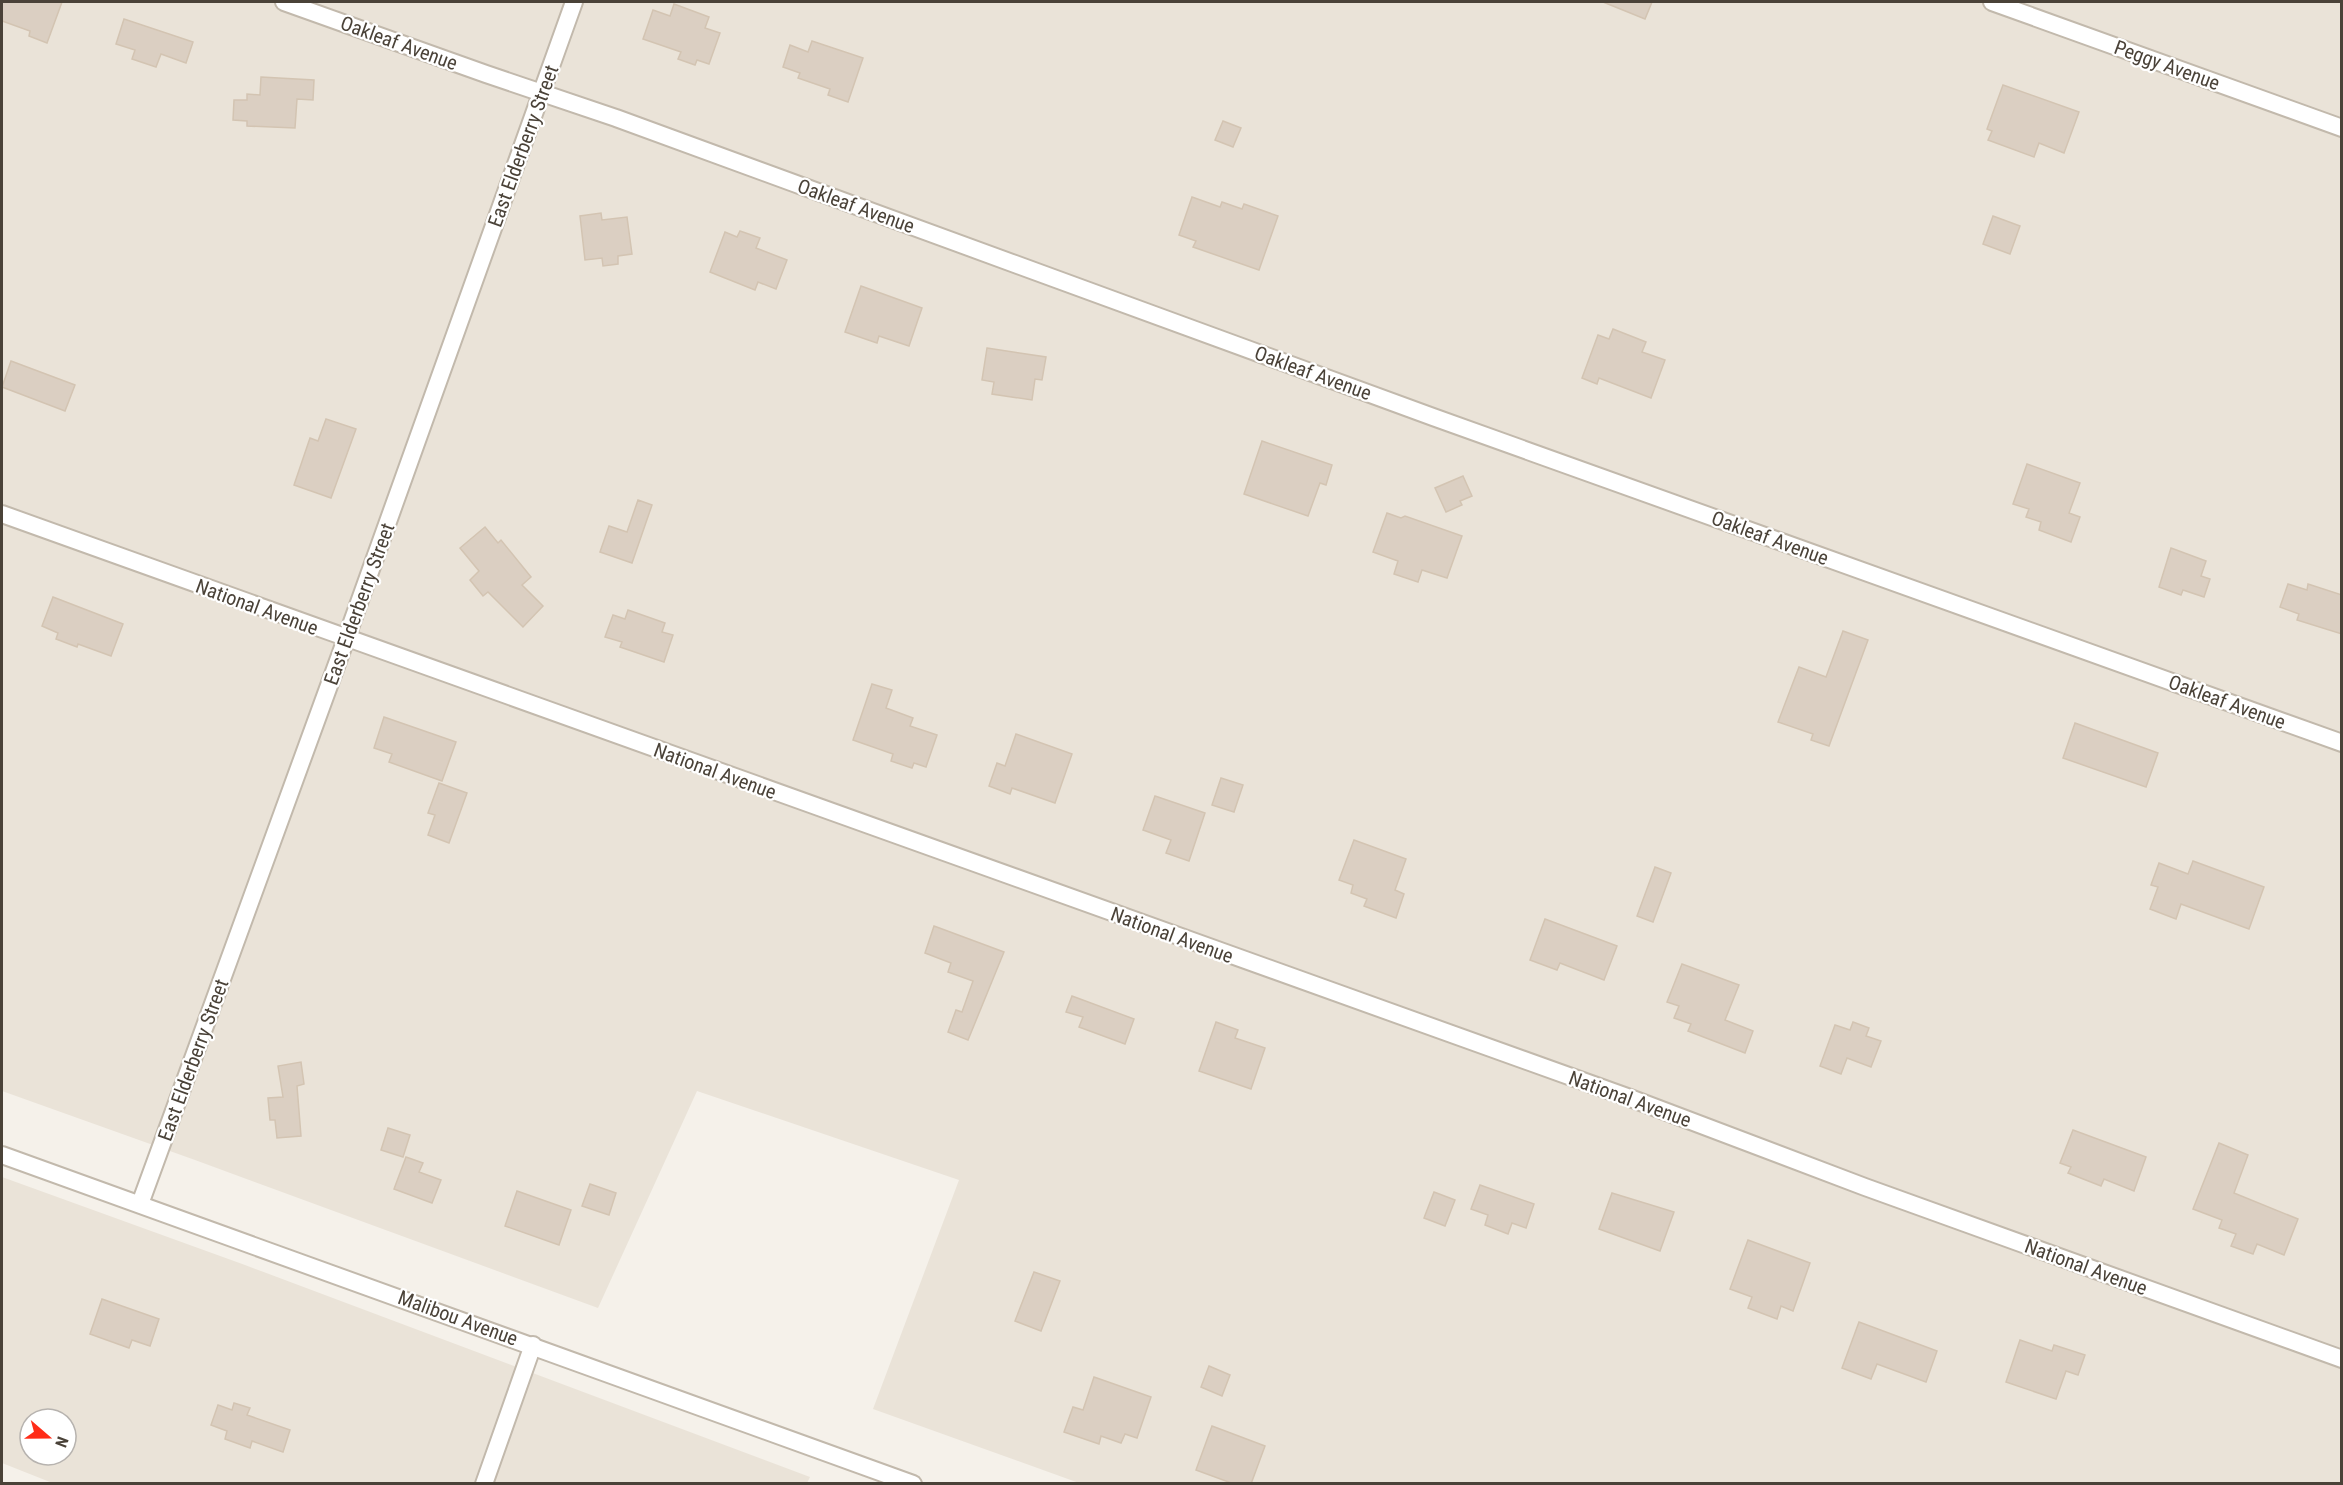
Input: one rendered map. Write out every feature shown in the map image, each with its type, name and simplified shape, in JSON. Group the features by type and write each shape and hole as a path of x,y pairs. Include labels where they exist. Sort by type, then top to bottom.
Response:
{"street":[{"name":"Oakleaf Avenue","path":"284,2 2342,743"},
{"name":"East Elderberry Street","path":"140,1204 346,639 574,2"},
{"name":"Peggy Avenue","path":"1992,2 2342,128"},
{"name":"National Avenue","path":"2,514 1630,1098 1865,1187 2342,1359"},
{"name":"Malibou Avenue","path":"2,1155 534,1345 913,1484"},
{"path":"484,1484 534,1345"}],"shaded area":[{"path":"2,2 2341,2 2341,1483 1079,1483 873,1409 959,1180 697,1091 598,1308 2,1091"},
{"path":"2,1177 245,1265 810,1477 807,1483 55,1484 2,1463"}],"building":[{"path":"2,2 62,2 47,43 29,36 30,31 2,21"},
{"path":"1603,2 1652,2 1645,19"},
{"path":"674,4 709,17 705,28 720,33 709,64 697,60 695,65 678,59 681,52 643,39 653,10 670,16"},
{"path":"124,19 193,42 186,63 161,54 156,67 132,59 135,50 116,44"},
{"path":"812,41 863,58 848,102 828,95 830,89 798,78 800,73 783,67 790,45 808,52"},
{"path":"261,77 314,80 313,100 297,99 295,128 247,126 247,121 233,120 234,100 247,100 247,94 260,95"},
{"path":"2003,85 2079,112 2064,153 2039,143 2034,157 1988,140 1992,131 1987,129"},
{"path":"1223,121 1241,128 1233,147 1215,140"},
{"path":"1192,197 1220,207 1222,202 1242,209 1244,204 1278,216 1259,270 1193,247 1196,241 1179,235"},
{"path":"601,213 602,220 627,217 632,254 618,256 618,264 603,266 602,258 585,260 580,216"},
{"path":"1993,216 2020,226 2010,254 1983,244"},
{"path":"740,231 760,238 756,248 787,260 776,289 758,282 755,290 710,272 725,232 737,237"},
{"path":"861,286 922,308 909,346 879,336 877,343 845,332"},
{"path":"1613,329 1646,342 1642,352 1665,360 1651,398 1599,378 1597,384 1582,378 1598,335 1609,339"},
{"path":"987,348 1046,357 1042,380 1035,379 1032,400 992,394 994,382 982,380"},
{"path":"11,361 75,385 65,411 2,387"},
{"path":"326,419 356,429 331,498 294,485 310,438 318,441"},
{"path":"1262,441 1332,465 1326,485 1320,483 1308,516 1244,494"},
{"path":"2027,464 2080,483 2069,513 2080,517 2071,542 2039,530 2041,522 2026,517 2029,509 2013,504"},
{"path":"1463,476 1472,496 1460,501 1462,505 1446,512 1435,488"},
{"path":"638,500 652,505 632,563 600,552 609,526 627,532"},
{"path":"1387,513 1401,518 1405,516 1462,536 1447,578 1422,570 1418,582 1394,574 1398,561 1373,552"},
{"path":"485,527 498,543 501,540 531,577 522,585 543,606 523,627 488,592 483,596 470,580 479,571 460,548"},
{"path":"2171,548 2206,561 2201,576 2210,579 2204,597 2183,590 2181,595 2159,587"},
{"path":"2288,584 2307,590 2308,584 2342,595 2342,634 2297,620 2299,614 2280,607"},
{"path":"53,597 123,624 111,656 56,639 58,633 42,626"},
{"path":"628,610 665,623 662,632 673,635 664,662 620,647 622,642 605,637 613,615 625,619"},
{"path":"1843,631 1868,640 1829,746 1811,740 1813,734 1778,722 1799,667 1826,677"},
{"path":"872,684 892,690 886,708 913,718 910,726 937,735 926,767 914,763 912,768 891,761 893,754 853,740"},
{"path":"384,717 456,742 442,781 389,762 392,754 374,748"},
{"path":"2075,723 2158,753 2146,787 2063,758"},
{"path":"1016,734 1072,754 1055,803 1012,788 1010,794 989,786 997,763 1005,766"},
{"path":"1221,778 1243,785 1234,812 1212,805"},
{"path":"439,783 467,793 449,843 428,835 435,815 428,813"},
{"path":"1155,796 1205,813 1189,861 1166,853 1171,840 1143,830"},
{"path":"1354,840 1406,859 1395,890 1404,894 1396,918 1364,906 1367,899 1351,893 1353,885 1339,880"},
{"path":"2193,861 2264,887 2249,929 2181,904 2176,919 2150,909 2158,887 2151,885 2159,863 2188,874"},
{"path":"1655,867 1671,873 1653,922 1637,916"},
{"path":"1545,919 1617,946 1604,980 1560,963 1557,970 1530,960"},
{"path":"934,926 1004,952 968,1040 948,1032 956,1010 962,1012 973,981 948,972 951,963 925,953"},
{"path":"1682,964 1739,985 1725,1020 1753,1031 1745,1053 1688,1031 1691,1024 1674,1018 1679,1006 1667,1002"},
{"path":"1072,996 1134,1019 1125,1044 1079,1027 1083,1017 1066,1012"},
{"path":"1216,1022 1238,1030 1235,1038 1265,1048 1251,1089 1199,1071"},
{"path":"1853,1022 1869,1028 1866,1036 1881,1041 1871,1067 1847,1058 1841,1074 1820,1066 1835,1025 1850,1030"},
{"path":"301,1062 304,1084 297,1086 301,1136 277,1138 275,1120 270,1120 268,1098 283,1097 278,1066"},
{"path":"388,1128 410,1135 403,1157 381,1150"},
{"path":"2073,1130 2146,1157 2134,1191 2104,1179 2101,1186 2068,1173 2071,1167 2060,1163"},
{"path":"2219,1143 2248,1155 2234,1193 2298,1219 2284,1255 2257,1244 2253,1254 2231,1246 2236,1234 2219,1228 2222,1220 2193,1209"},
{"path":"406,1157 423,1163 419,1172 441,1180 432,1203 394,1189"},
{"path":"590,1184 616,1193 609,1215 582,1206"},
{"path":"1480,1185 1534,1204 1526,1228 1512,1223 1508,1234 1485,1225 1488,1215 1471,1209"},
{"path":"517,1191 571,1210 559,1245 505,1226"},
{"path":"1434,1192 1455,1200 1445,1226 1424,1218"},
{"path":"1612,1193 1674,1212 1660,1251 1599,1229"},
{"path":"1748,1240 1810,1263 1793,1311 1781,1306 1777,1319 1748,1308 1752,1297 1730,1289"},
{"path":"1034,1272 1060,1281 1041,1331 1015,1321"},
{"path":"102,1299 159,1319 150,1346 132,1340 129,1348 90,1334"},
{"path":"1859,1322 1937,1351 1926,1382 1877,1364 1871,1379 1842,1368"},
{"path":"2020,1340 2052,1351 2054,1345 2085,1355 2078,1375 2066,1371 2056,1399 2006,1382"},
{"path":"1209,1366 1230,1375 1222,1396 1201,1387"},
{"path":"1094,1377 1151,1397 1137,1438 1125,1434 1121,1443 1101,1436 1099,1444 1064,1432 1073,1407 1083,1410"},
{"path":"234,1403 250,1408 247,1415 290,1430 283,1452 252,1441 250,1448 225,1439 227,1431 211,1425 218,1405 232,1410"},
{"path":"1212,1426 1265,1446 1251,1484 1234,1484 1196,1470"}]}
